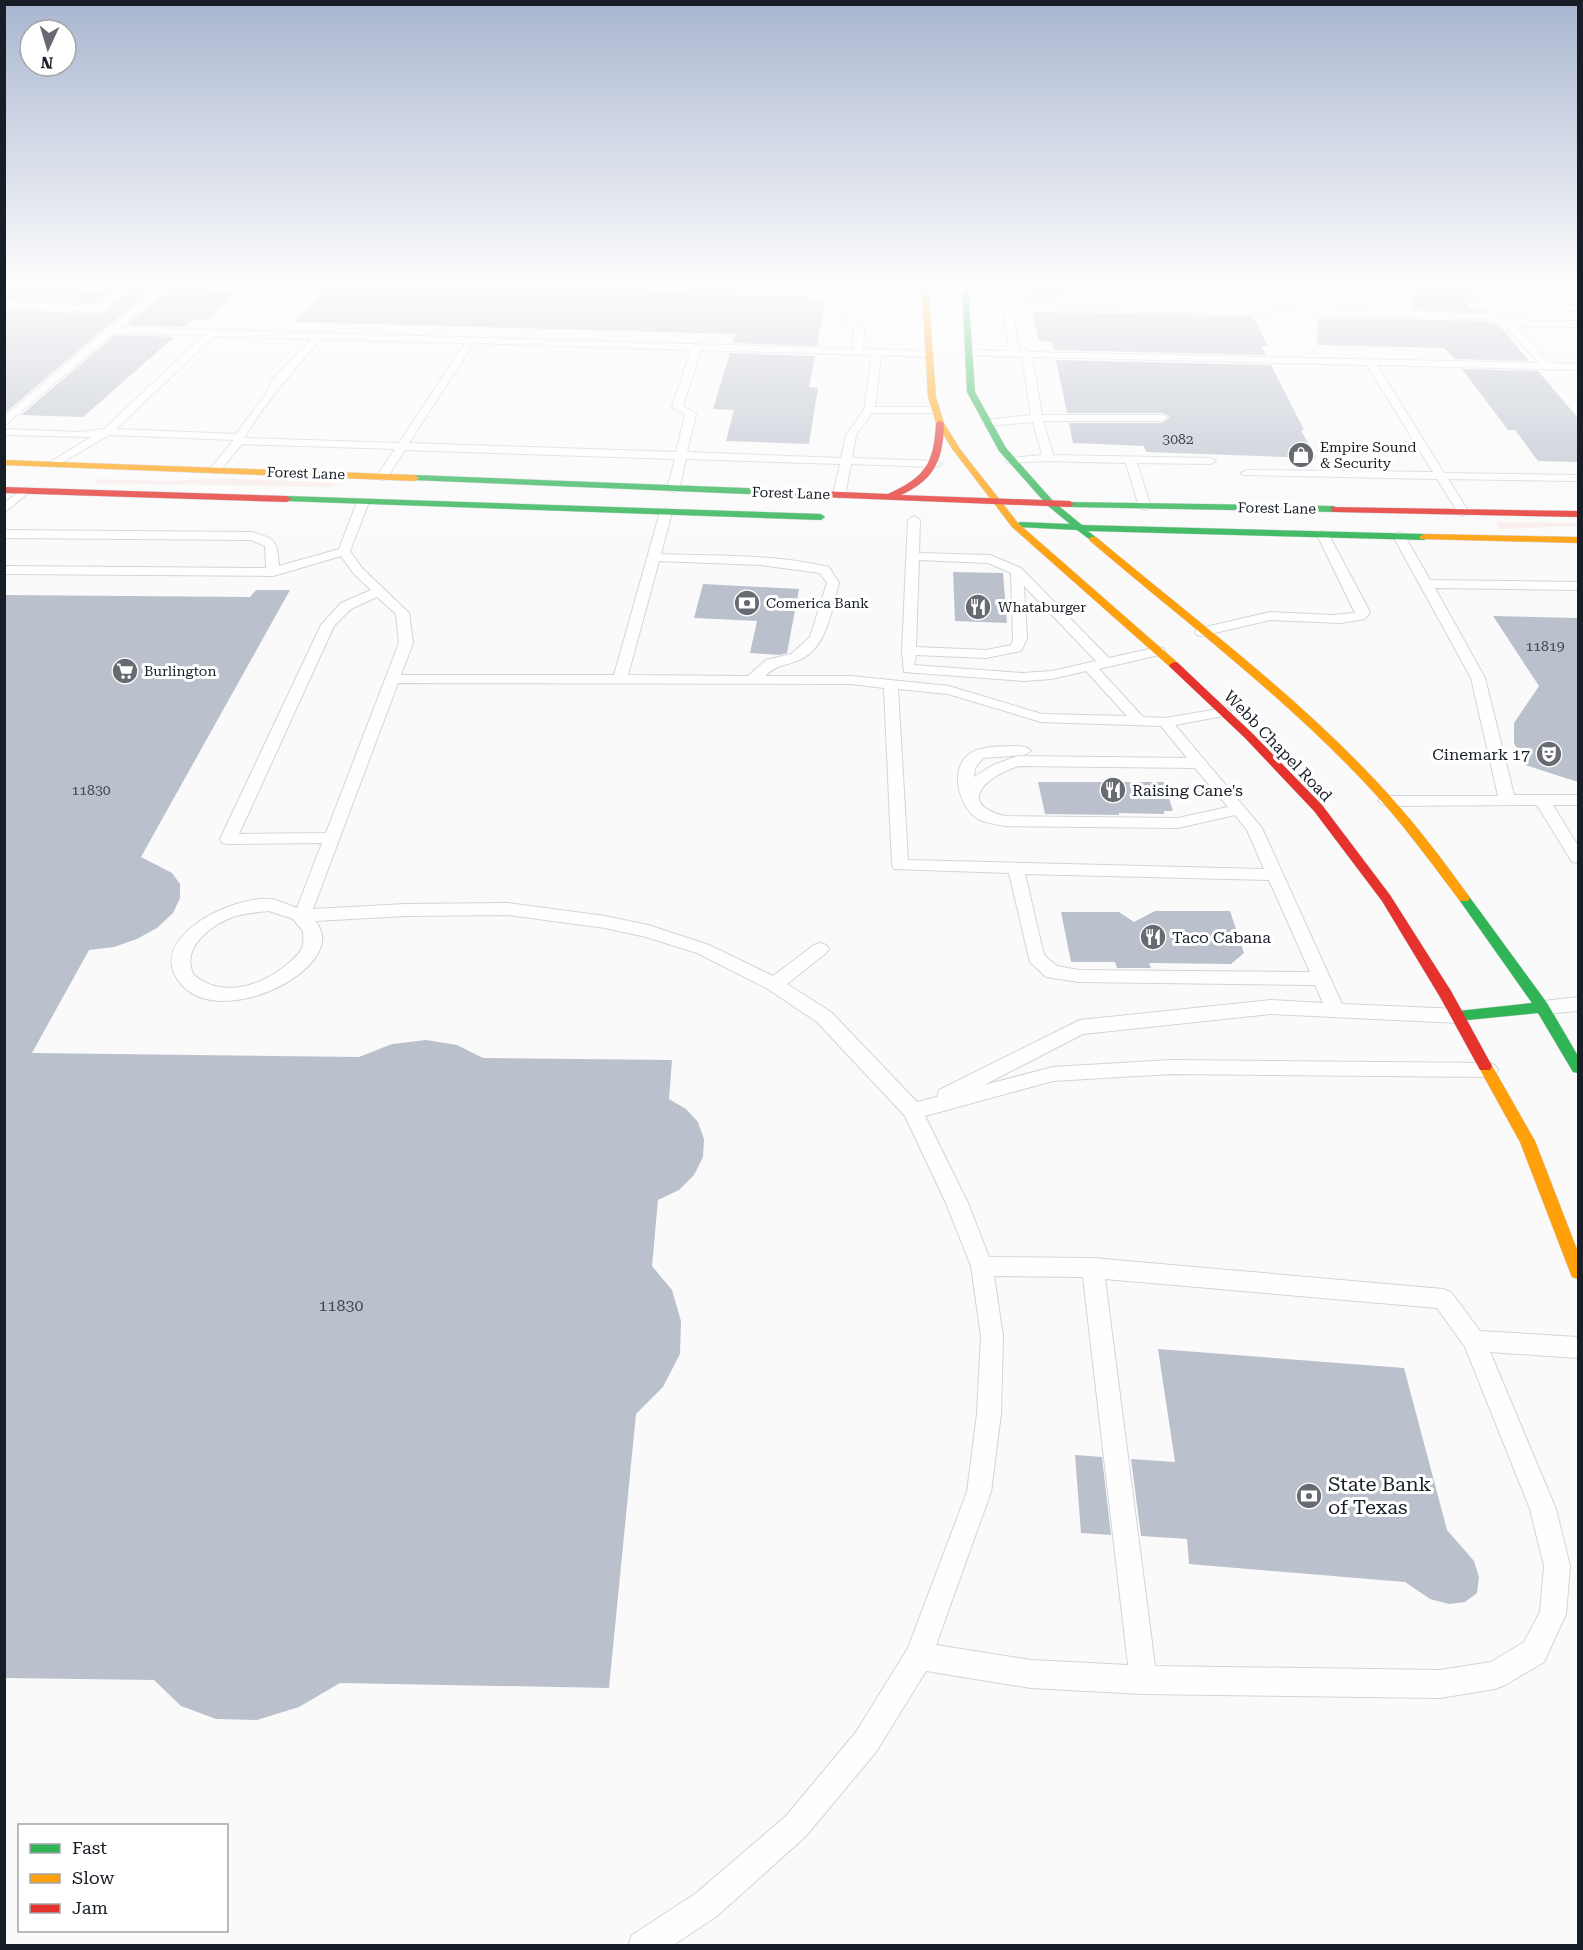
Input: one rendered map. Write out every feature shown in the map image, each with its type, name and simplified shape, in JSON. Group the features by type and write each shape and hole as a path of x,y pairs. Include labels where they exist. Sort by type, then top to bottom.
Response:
{"main road":[{"name":"Webb Chapel Road","path":"931,378 932,397 938,417 976,476 1016,525 1224,712 1325,817 1386,898 1458,1016 1527,1142 1578,1272"},
{"name":"Webb Chapel Road","path":"966,378 971,392 1002,449 1051,504 1303,717 1359,770 1423,842 1542,1007 1578,1068"},
{"path":"888,497 925,479 936,464 941,447 938,417"},
{"name":"Forest Lane","path":"4,462 1051,504 1578,514"},
{"path":"24,491 56,463"},
{"path":"363,502 382,477"},
{"path":"666,512 673,489"},
{"name":"Forest Lane","path":"4,490 832,518"},
{"name":"Forest Lane","path":"993,523 1078,528 1578,540"},
{"path":"1458,1016 1542,1007"}],"lane":[{"path":"4,423 57,378"},
{"path":"56,463 107,432 164,378"},
{"path":"215,470 271,394 280,378"},
{"path":"382,477 447,378"},
{"path":"673,489 691,414 677,407 687,378"},
{"path":"839,495 851,435 869,410 873,378"},
{"path":"1030,378 1036,418 1048,458"},
{"path":"1380,378 1463,512"},
{"path":"869,410 938,417"},
{"path":"987,423 1036,418 1163,418"},
{"path":"4,432 79,435 107,432 402,447 936,464"},
{"path":"1012,461 1048,458 1209,461"},
{"path":"1130,459 1145,507"},
{"path":"1247,473 1578,478"},
{"path":"4,510 24,491"},
{"path":"344,551 363,502"},
{"path":"620,680 666,512"},
{"path":"908,686 913,520"},
{"path":"4,534 252,536 266,540 271,545 273,572"},
{"path":"1202,632 1273,616 1347,619 1359,616 1363,612 1323,535"},
{"path":"1399,536 1478,678 1507,799"},
{"path":"4,570 273,572 344,551"},
{"path":"302,916 406,643 402,613 358,571 344,551"},
{"path":"913,556 990,559 1017,571 1106,662"},
{"path":"654,557 762,560 825,570 833,583 816,638 796,657 771,663 751,680"},
{"path":"909,651 986,654 1016,648 1020,639 1017,571"},
{"path":"1426,584 1578,586"},
{"path":"333,838 228,839 328,625 346,606 379,591"},
{"path":"909,669 1023,677 1052,675 1158,651"},
{"path":"1089,666 1139,721"},
{"path":"393,679 851,680 949,690 1041,717 1165,722 1224,712"},
{"path":"891,684 900,865 1275,875"},
{"path":"1165,722 1254,828 1336,1011"},
{"path":"1195,758 991,752 973,757 966,766 964,777 974,806 983,815 1005,821 1178,823 1239,809"},
{"path":"969,796 971,787 987,774 1004,764 1018,761 1195,758"},
{"path":"1541,799 1578,858"},
{"path":"1386,801 1578,800"},
{"path":"1016,869 1036,958 1052,972 1079,976 1322,979"},
{"path":"302,916 312,926 314,940 302,963 278,982 256,991 233,995 212,993 195,987 184,976 180,963 184,948 194,934 209,922 228,912 270,905 288,908 302,916 406,910 508,909 595,920 648,931 703,949 774,984 824,1017 913,1111 957,1203 982,1266 992,1336 989,1414 979,1492 920,1656 866,1742 796,1826 706,1905 644,1946"},
{"path":"774,984 820,949"},
{"path":"1542,1007 1578,1004"},
{"path":"913,1111 1080,1027 1270,1007 1458,1016"},
{"path":"913,1111 1053,1074 1171,1067 1488,1070"},
{"path":"920,1656 1030,1674 1143,1680 1440,1684 1495,1675 1533,1652 1553,1614 1557,1566 1543,1509 1474,1341 1443,1299 1094,1268 982,1266"},
{"path":"1094,1268 1143,1680"},
{"path":"1474,1341 1578,1347"}],"shaded area":[{"path":"225,478 336,483 333,487 93,483 98,479 165,481"},
{"path":"1495,522 1578,523 1578,526 1500,529"}],"building":[{"path":"4,378 46,378 4,414"},
{"path":"64,378 127,378 83,417 21,415"},
{"path":"722,378 811,378 809,387 818,388 809,444 726,441 734,410 713,409"},
{"path":"1060,378 1278,378 1316,458 1146,452 1144,446 1073,443 1069,423 1163,423 1170,417 1163,413 1067,413"},
{"path":"1469,378 1544,378 1578,418 1578,462 1538,461 1515,430 1508,430"},
{"name":"Whataburger","path":"953,572 1003,573 1007,623 955,621"},
{"name":"Comerica Bank","path":"703,584 799,589 787,653 779,655 750,653 757,621 694,618"},
{"path":"256,590 290,590 141,857 172,873 180,884 180,898 173,913 157,928 137,939 114,947 89,950 32,1053 359,1057 392,1044 426,1040 457,1045 483,1058 672,1060 669,1099 686,1109 698,1122 704,1139 703,1157 694,1175 679,1190 658,1200 652,1266 672,1290 681,1321 680,1354 663,1387 636,1414 609,1688 340,1683 299,1707 257,1720 216,1719 181,1706 154,1680 4,1678 4,595 250,597"},
{"path":"1493,616 1578,618 1578,782 1525,765 1514,743 1514,723 1539,686"},
{"name":"Raising Cane's","path":"1038,782 1164,782 1173,811 1164,811 1164,814 1045,814"},
{"name":"Taco Cabana","path":"1155,911 1230,911 1244,953 1231,964 1149,963 1151,968 1117,968 1115,962 1071,962 1061,912 1119,912 1134,922"},
{"name":"State Bank of Texas","path":"1158,1349 1404,1368 1447,1530 1474,1561 1479,1577 1477,1593 1465,1602 1449,1604 1430,1599 1405,1582 1189,1564 1187,1539 1141,1536 1131,1459 1175,1462"},
{"path":"1075,1455 1102,1457 1111,1535 1081,1533"}],"traffic: fast":[{"path":"970,378 971,392 1002,449 1051,504 1093,539"},
{"path":"415,478 796,493"},
{"path":"287,499 821,517"},
{"path":"1070,504 1334,509"},
{"path":"1020,525 1183,532 1424,537"},
{"path":"1464,898 1542,1007 1578,1068"},
{"path":"1458,1016 1542,1007"}],"traffic: slow":[{"path":"931,378 932,397 940,423 957,450 1015,525 1174,665"},
{"path":"4,462 415,478"},
{"path":"1424,537 1578,540"},
{"path":"1093,539 1260,680 1357,768 1400,815 1464,898"},
{"path":"1485,1066 1527,1141 1578,1272"}],"traffic: jam":[{"path":"889,497 914,484 930,470 938,451 940,423"},
{"path":"4,490 287,499"},
{"path":"796,493 1070,504"},
{"path":"1334,509 1578,514"},
{"path":"1174,665 1249,736 1318,808 1386,898 1446,995 1485,1066"}],"place":[{"name":"Empire Sound & Security","path":"1301,455"},
{"name":"Comerica Bank","path":"747,603"},
{"name":"Whataburger","path":"978,607"},
{"name":"Burlington","path":"125,671"},
{"name":"Cinemark 17","path":"1549,754"},
{"name":"Raising Cane's","path":"1113,790"},
{"name":"Taco Cabana","path":"1153,937"},
{"name":"State Bank of Texas","path":"1309,1496"}]}
